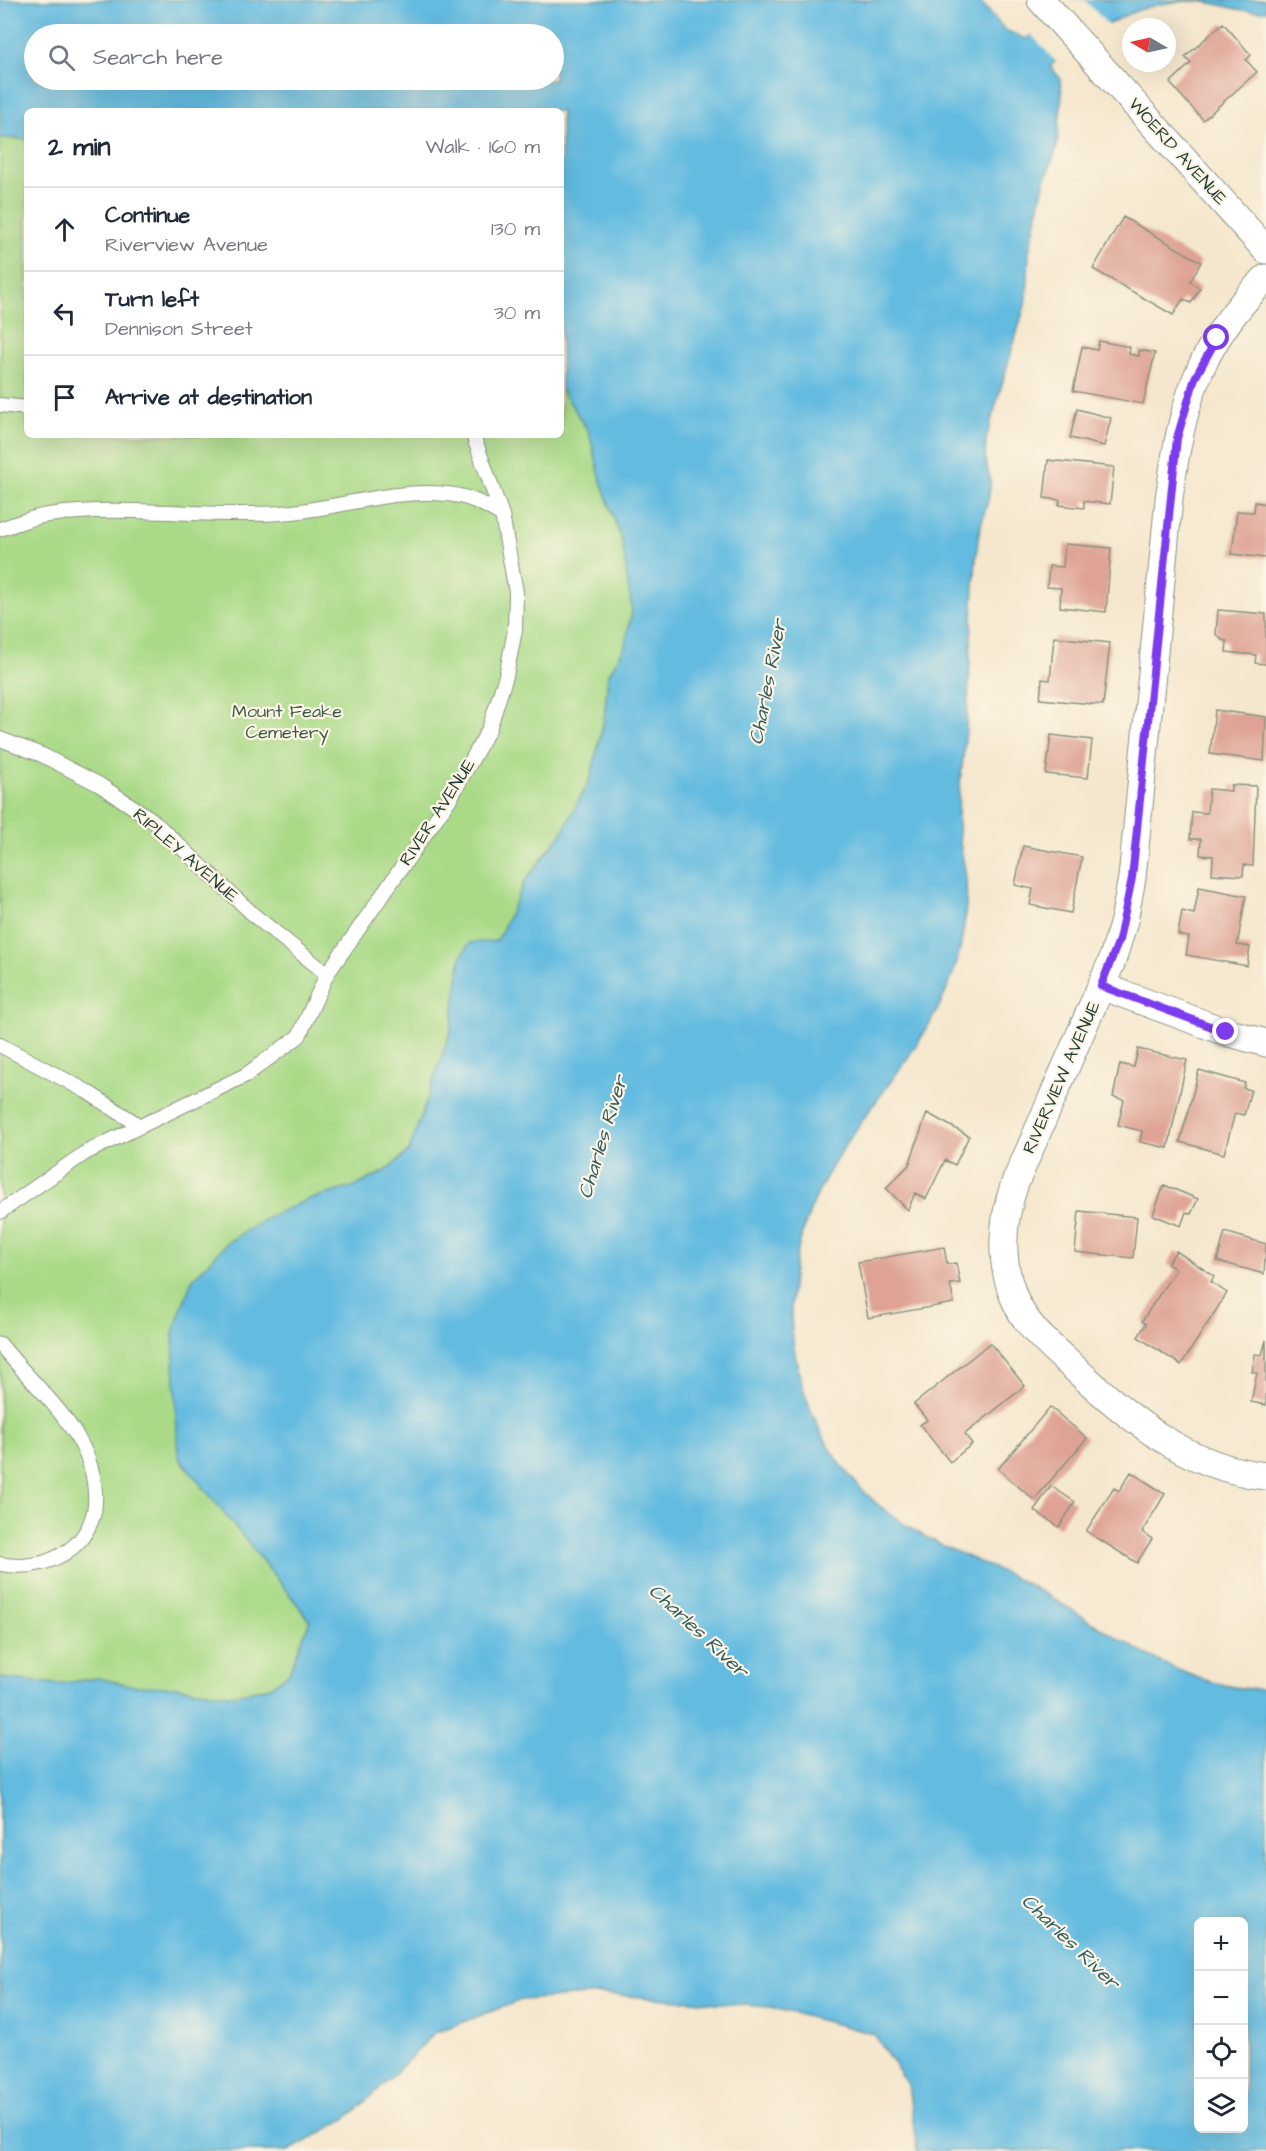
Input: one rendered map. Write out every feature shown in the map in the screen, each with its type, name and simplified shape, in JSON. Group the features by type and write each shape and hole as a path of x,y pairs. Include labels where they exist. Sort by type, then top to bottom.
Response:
{"street":[{"name":"WOERD AVENUE","path":"1041,0 1266,250"},
{"name":"RIVERVIEW AVENUE","path":"1266,278 1230,318 1205,358 1188,397 1177,438 1132,878 1119,940 1008,1203 1003,1242 1010,1289 1029,1325 1130,1417 1190,1455 1222,1468 1266,1476"},
{"path":"1101,986 1226,1032 1266,1043"}],"lane":[{"path":"0,405 24,408"},
{"name":"RIVER AVENUE","path":"0,1212 85,1153 246,1075 276,1056 299,1036 327,974 452,797 489,729 506,676 515,630 516,592 502,515 474,438"},
{"path":"0,529 46,515 86,512 202,515 282,513 396,494 445,494 472,498 502,515"},
{"name":"RIPLEY AVENUE","path":"0,739 42,754 100,785 151,819 256,917 327,974"},
{"path":"0,1045 86,1091 140,1126"},
{"path":"0,1344 56,1407 88,1453 96,1486 94,1516 80,1541 57,1559 17,1567 0,1564"}],"green space":[{"name":"Mount Feake Cemetery","path":"0,138 24,139 24,438 564,438 564,394 589,432 602,484 622,541 632,611 625,646 608,676 604,720 591,777 562,833 525,881 497,942 469,943 461,958 451,1030 409,1151 386,1171 356,1186 307,1200 173,1332 178,1456 310,1620 289,1673 270,1687 235,1695 175,1687 134,1686 98,1678 57,1684 0,1678"}],"water":[{"name":"Charles River","path":"0,0 979,0 1005,30 1026,39 1072,0 1266,0 1266,11 1247,11 1198,1 1175,2 1135,11 1084,40 1050,66 1060,78 1062,94 1057,147 1044,183 1029,252 1027,298 986,439 985,457 990,486 978,540 966,729 958,805 958,830 967,890 960,949 940,1005 926,1031 857,1127 816,1197 799,1245 792,1282 791,1319 795,1357 805,1393 819,1428 838,1461 862,1489 890,1514 932,1540 1039,1590 1133,1647 1166,1664 1199,1678 1232,1687 1266,1689 1266,2151 917,2151 908,2085 874,2034 770,2007 601,1994 521,2000 434,2033 388,2081 347,2118 289,2151 0,2151 0,1678 57,1684 98,1678 134,1686 175,1687 235,1695 270,1687 289,1673 310,1620 178,1456 173,1332 192,1280 228,1242 270,1216 307,1200 356,1186 386,1171 409,1151 451,1030 461,958 469,943 497,941 525,881 562,833 591,777 604,721 608,676 625,646 632,611 622,541 602,484 589,432 564,394 564,108 24,108 24,139 0,138"}],"pier":[{"path":"1068,0 1085,0 1109,26 1058,64 1030,33"}],"building":[{"path":"1223,23 1251,55 1246,60 1257,72 1203,120 1170,83 1191,63 1185,57"},
{"path":"1123,217 1201,262 1190,282 1200,288 1191,303 1183,299 1173,315 1093,269"},
{"path":"1099,341 1130,347 1129,354 1139,356 1139,350 1155,353 1143,404 1073,391 1082,347 1097,350"},
{"path":"1077,409 1111,418 1104,446 1070,438"},
{"path":"1048,460 1114,467 1110,504 1084,501 1084,508 1059,505 1060,500 1044,498"},
{"path":"1255,502 1266,504 1266,558 1232,554 1237,511 1254,512"},
{"path":"1065,544 1111,548 1106,612 1060,607 1061,588 1047,587 1049,566 1063,567"},
{"path":"1218,610 1266,614 1266,664 1255,663 1256,655 1226,652 1227,641 1222,640 1216,634"},
{"path":"1054,637 1110,643 1103,705 1040,699 1042,679 1050,680"},
{"path":"1215,710 1266,717 1264,761 1210,754"},
{"path":"1051,735 1092,740 1088,778 1046,774"},
{"path":"1231,785 1256,786 1253,866 1244,865 1243,876 1212,874 1213,856 1200,855 1201,839 1190,839 1192,812 1207,813 1209,789 1231,791"},
{"path":"1023,846 1082,857 1071,913 1030,905 1033,889 1015,885"},
{"path":"1199,887 1246,896 1237,945 1250,947 1247,966 1186,955 1189,937 1178,935 1182,911 1194,914"},
{"path":"1138,1049 1187,1060 1168,1148 1140,1142 1142,1131 1118,1125 1124,1100 1113,1097 1120,1064 1134,1067"},
{"path":"1199,1070 1245,1083 1243,1088 1251,1090 1244,1115 1235,1113 1224,1154 1180,1142"},
{"path":"927,1113 969,1136 955,1165 945,1160 926,1199 915,1193 908,1210 886,1188 909,1165"},
{"path":"1164,1185 1198,1199 1191,1214 1186,1212 1181,1226 1153,1215"},
{"path":"1079,1211 1137,1217 1133,1258 1075,1252"},
{"path":"1225,1232 1266,1244 1264,1274 1217,1261"},
{"path":"944,1247 947,1264 956,1263 960,1283 950,1284 954,1303 868,1318 858,1262"},
{"path":"1176,1251 1214,1276 1211,1282 1227,1293 1181,1365 1138,1337 1146,1324 1142,1321 1176,1269 1167,1264"},
{"path":"1266,1340 1266,1405 1251,1402 1257,1373 1252,1372 1255,1354 1262,1355"},
{"path":"990,1343 1025,1386 965,1434 972,1444 950,1462 920,1425 927,1420 914,1404"},
{"path":"1050,1407 1087,1438 1034,1500 998,1469"},
{"path":"1131,1472 1165,1494 1142,1532 1152,1539 1137,1563 1086,1531 1114,1488 1119,1491"},
{"path":"1051,1486 1075,1502 1059,1527 1034,1510"}],"route":[{"path":"1217,338 1195,378 1177,438 1129,900 1119,940 1101,986 1226,1032"}]}
